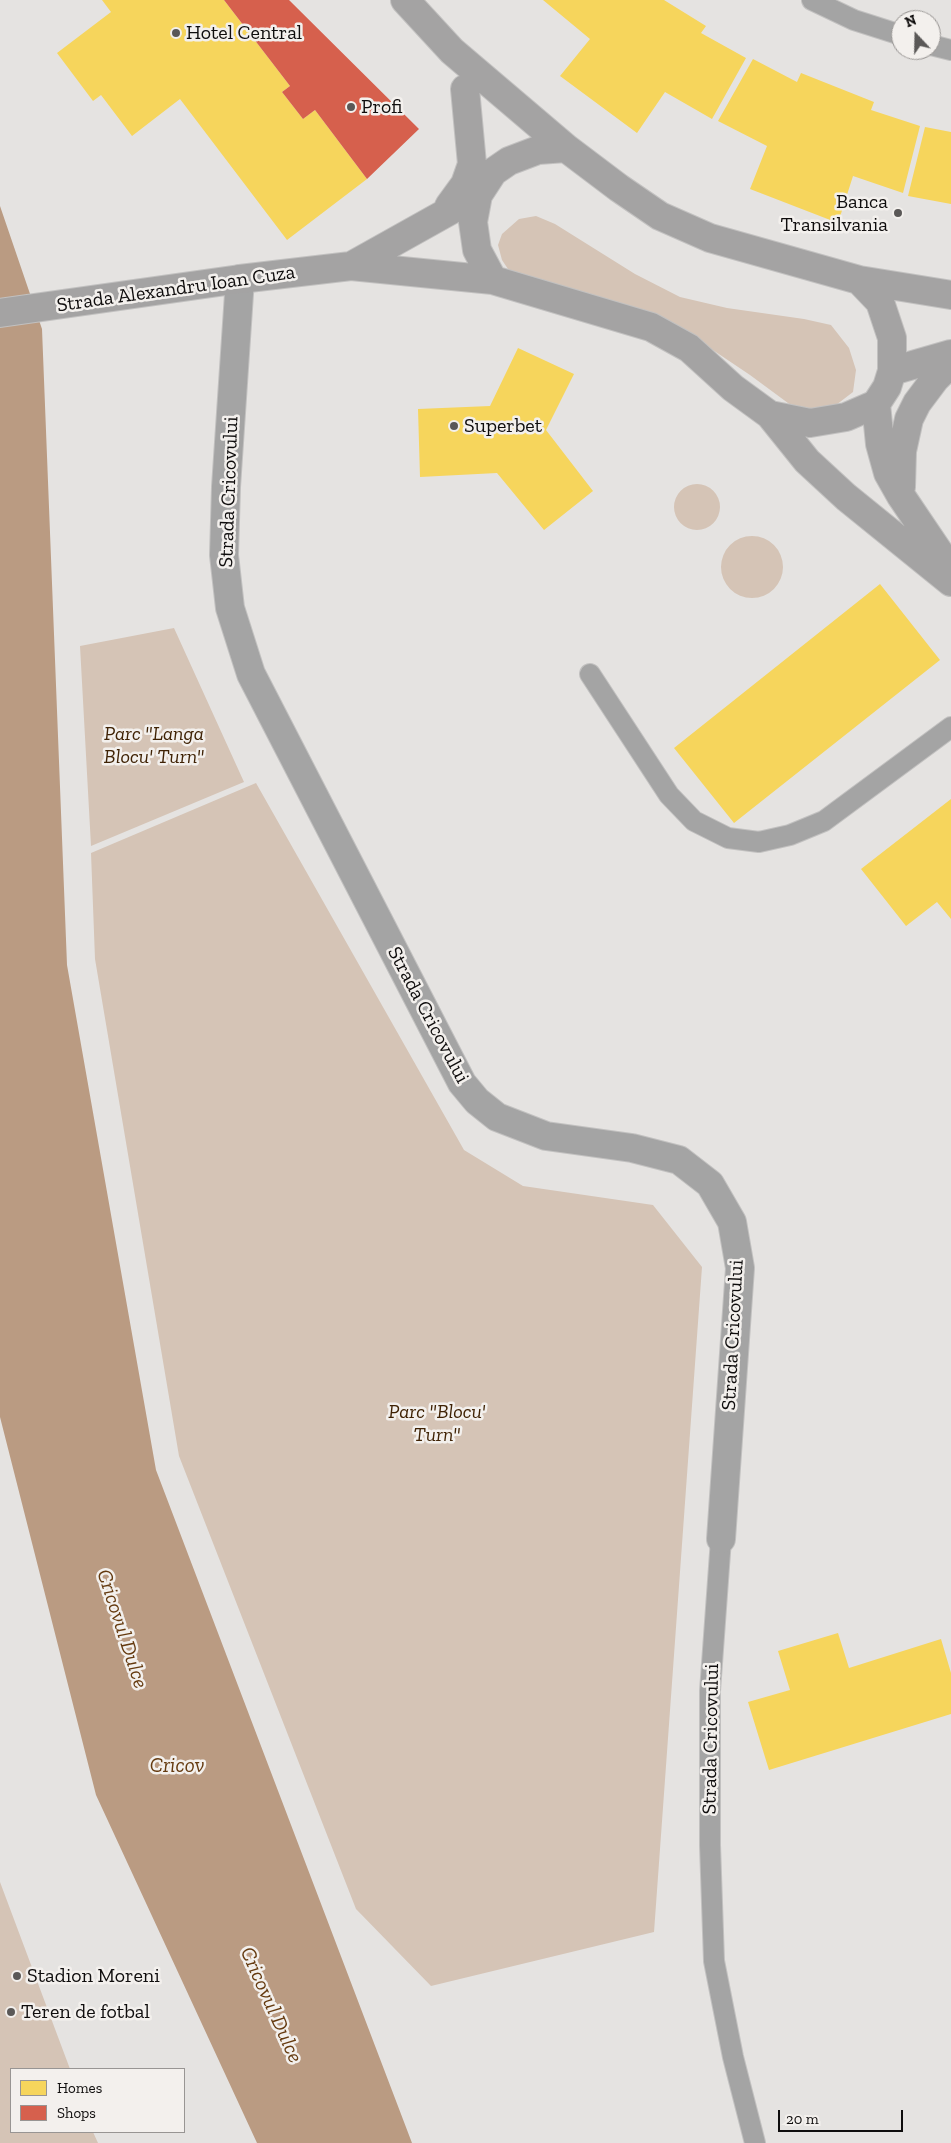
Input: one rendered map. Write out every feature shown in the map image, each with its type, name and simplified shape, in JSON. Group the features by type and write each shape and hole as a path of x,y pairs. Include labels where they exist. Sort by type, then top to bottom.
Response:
{"main road":[{"path":"405,0 452,52 566,148 660,216 710,238 859,280 951,295"},
{"path":"452,52 493,172"},
{"path":"439,216 455,200 466,184 472,164 465,89"},
{"path":"493,280 477,250 473,222 478,195 493,172 509,161 538,150 566,148"},
{"name":"Strada Alexandru Ioan Cuza","path":"351,266 478,195"},
{"name":"Strada Alexandru Ioan Cuza","path":"0,313 240,278 351,266 493,280 651,327 690,348 734,388 770,415"},
{"path":"770,415 810,423 846,417 876,404 887,387 892,371 892,338 880,302 859,280"},
{"path":"892,371 951,354"},
{"path":"901,496 902,451 909,419 916,403 935,379 951,363"},
{"path":"876,404 880,444 888,472 901,496 951,570"},
{"path":"770,415 807,460 846,497 951,582"}],"street":[{"name":"Strada Cricovului","path":"240,278 226,486 224,555 230,608 251,674 462,1083 477,1101 497,1117 546,1136 632,1148 679,1160 710,1184 732,1222 740,1268 721,1539"}],"lane":[{"path":"818,1 854,20 891,32"},
{"path":"590,674 669,795 694,822 728,838 759,842 790,835 824,821 951,727"},
{"name":"Strada Cricovului","path":"721,1539 710,1691 710,1845 714,1961 733,2057 755,2143"}],"green space":[{"path":"536,216 555,224 635,274 680,297 727,308 804,319 831,325 849,348 856,370 853,392 836,405 816,413 792,406 686,332 634,307 551,288 512,275 502,260 498,245 502,234 519,219"},
{"path":"697,484 710,488 716,494 720,507 716,520 710,526 697,530 684,526 678,520 674,507 678,494 684,488"},
{"path":"752,536 769,541 774,545 778,550 783,567 778,584 774,589 769,593 752,598 735,593 730,589 726,584 721,567 726,550 730,545 735,541"},
{"name":"Parc \"Langa Blocu' Turn\"","path":"174,628 244,782 91,846 80,646"},
{"name":"Parc \"Blocu' Turn\"","path":"256,783 464,1150 523,1186 653,1205 702,1267 654,1932 431,1986 356,1909 179,1456 95,959 91,853"},
{"name":"Stadion Moreni","path":"0,1882 70,2068 10,2068 10,2133 93,2133 98,2143 0,2143"}],"water":[{"name":"Cricov","path":"0,206 42,329 67,965 156,1470 412,2143 257,2143 96,1795 0,1417"}],"building: Homes":[{"path":"102,0 224,0 290,86 282,92 303,119 315,110 367,179 287,240 180,99 132,136 101,95 93,101 57,53 111,12"},
{"path":"543,0 664,0 706,26 701,33 746,58 712,119 665,92 637,133 560,76 590,39"},
{"path":"753,59 797,82 801,73 874,102 871,110 920,126 903,193 853,176 838,223 750,189 767,146 718,121"},
{"path":"925,127 951,132 951,204 908,196"},
{"path":"518,348 574,374 546,430 593,491 544,530 497,473 420,477 418,409 490,406"},
{"path":"880,584 940,660 734,823 674,748"},
{"path":"951,799 951,919 937,902 906,926 861,869"},
{"path":"838,1633 849,1668 941,1639 951,1673 951,1714 769,1770 748,1702 790,1690 778,1651"}],"building: Shops":[{"path":"224,0 289,0 419,129 367,179 315,110 303,119 282,92 290,86"}],"place":[{"name":"Hotel Central","path":"176,33"},
{"name":"Profi","path":"351,107"},
{"name":"Banca Transilvania","path":"898,213"},
{"name":"Superbet","path":"454,426"},
{"name":"Stadion Moreni","path":"17,1976"},
{"name":"Teren de fotbal","path":"11,2012"}],"water label":[{"name":"Cricovul Dulce","path":"122,1629"},
{"name":"Cricovul Dulce","path":"271,2005"}]}
